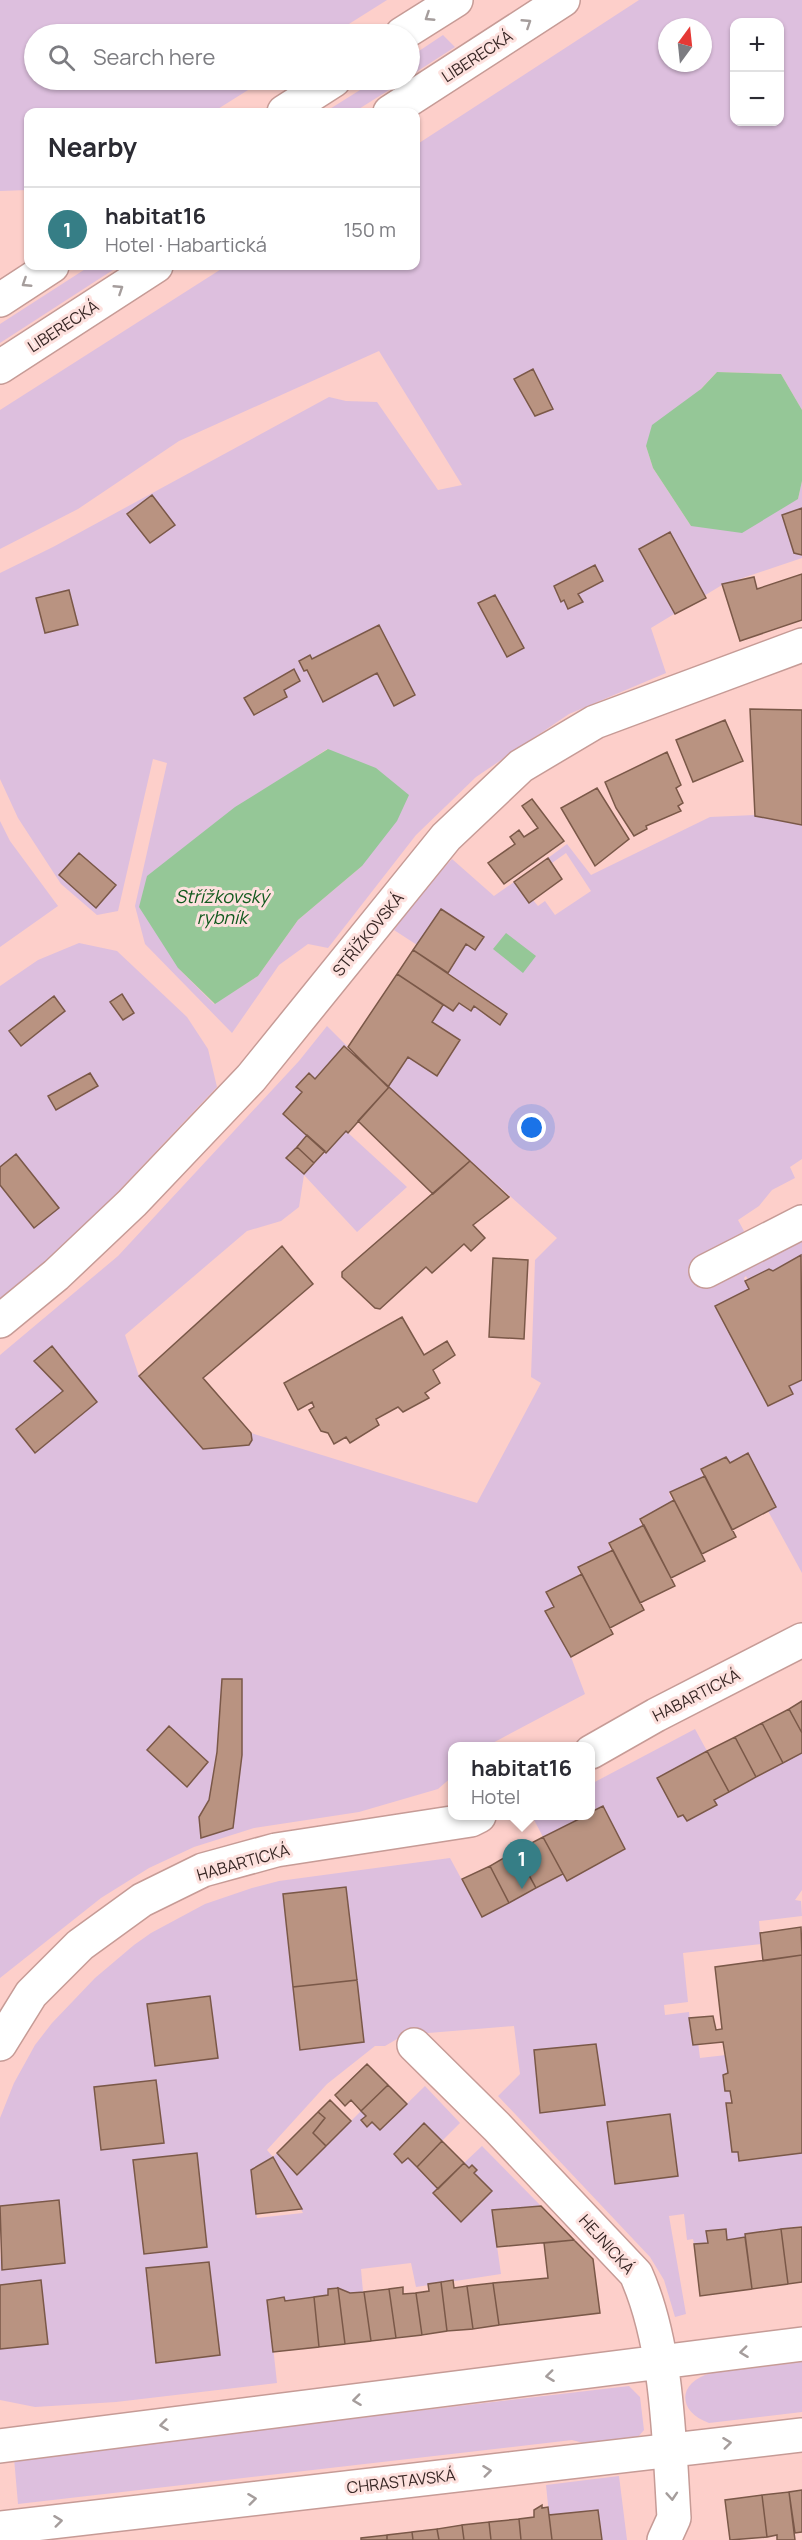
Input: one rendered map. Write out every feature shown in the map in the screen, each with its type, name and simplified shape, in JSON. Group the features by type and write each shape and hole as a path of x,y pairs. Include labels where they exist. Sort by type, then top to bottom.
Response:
{"main road":[{"path":"418,24 456,0"},
{"name":"LIBERECKÁ","path":"396,108 563,0"},
{"path":"290,108 318,90"},
{"path":"0,300 46,270"},
{"name":"LIBERECKÁ","path":"0,367 150,270"},
{"name":"STŘÍŽKOVSKÁ","path":"0,1321 56,1275 132,1203 251,1078 446,837 521,766 595,722 802,645"},
{"path":"706,1271 802,1222"},
{"name":"HABARTICKÁ","path":"595,1750 802,1640"},
{"name":"HABARTICKÁ","path":"0,2044 31,1994 80,1945 142,1900 203,1870 276,1850 471,1820"},
{"name":"HEJNICKÁ","path":"414,2045 506,2136 636,2274 648,2302 660,2362 674,2518 664,2540"},
{"path":"0,2446 802,2344"},
{"path":"0,2433 36,2441"},
{"name":"CHRASTAVSKÁ","path":"0,2528 802,2435"}],"shaded area":[{"path":"0,0 387,0 349,24 24,24 24,90 248,90 219,108 24,108 24,190 0,191"},
{"path":"639,0 802,0 802,410 781,374 717,372 646,446 653,468 691,526 798,499 802,481 802,558 722,585 651,628 666,673 569,714 476,777 416,835 328,948 308,944 279,965 232,1033 145,944 135,906 167,763 153,759 118,911 97,915 61,884 18,818 0,779 0,573 53,547 329,397 346,401 377,402 438,490 462,485 379,351 179,441 78,509 0,549 0,410 220,270 420,270 420,142","holes":["514,379 553,409 535,416","595,565 603,581 578,594 583,602 568,609 564,600 561,602 554,586","495,595 524,648 508,657 478,604","327,749 362,866 298,920 258,976 214,1004 178,968 291,773"]},
{"path":"443,35 455,47 420,70 420,50"},
{"path":"360,90 389,90 360,108 331,108"},
{"path":"84,270 113,270 0,343 0,324"},
{"path":"755,815 802,824 802,1159 790,1167 795,1178 772,1190 759,1206 738,1220 744,1231 736,1243 802,1238 802,1258 801,1256 773,1271 770,1269 748,1280 746,1276 744,1278 749,1289 716,1306 792,1393 789,1386 802,1379 802,1573 768,1511 748,1454 730,1463 726,1457 701,1469 703,1477 670,1492 673,1501 639,1519 642,1526 608,1543 611,1550 578,1567 580,1575 547,1592 554,1607 546,1612 571,1657 585,1694 495,1742 448,1742 448,1780 438,1789 359,1812 254,1828 194,1847 149,1868 101,1898 0,1978 0,1355 118,1256 299,1061 327,1026 348,1047 344,1046 315,1079 308,1073 296,1087 302,1092 283,1114 307,1135 286,1158 304,1174 346,1131 407,1187 357,1232 304,1175 299,1207 281,1221 247,1231 125,1335 139,1376 203,1449 249,1445 252,1440 251,1433 477,1503 541,1383 531,1377 535,1260 557,1238 388,1087 408,1057 437,1075 460,1041 432,1022 443,1005 459,1003 470,1011 474,1006 500,1024 507,1014 448,973 466,944 475,950 484,937 441,909 417,945 394,930 419,895 452,859 494,896 514,882 529,902 533,900 538,906 545,901 555,915 591,891 566,853 552,863 548,858 567,844 591,875 710,817","holes":["52,1346 97,1402 34,1453 16,1429 63,1391 34,1361","169,1727 208,1763 187,1787 147,1750"]},
{"path":"0,821 10,841 58,906 0,947"},
{"path":"79,943 117,951 187,1017 208,1049 217,1087 75,1237 0,1301 0,986 38,960"},
{"path":"695,1729 707,1751 657,1778 678,1817 683,1815 687,1821 717,1805 714,1800 802,1753 802,1890 795,1900 801,1901 802,1916 759,1921 761,1944 683,1953 688,2002 664,2005 665,2015 689,2012 692,2042 698,2042 700,2058 726,2055 728,2073 723,2075 725,2090 730,2090 732,2152 738,2152 739,2161 802,2153 802,2226 745,2234 745,2237 727,2240 725,2229 707,2231 708,2243 694,2244 693,2239 687,2240 684,2214 669,2216 686,2314 675,2317 664,2280 650,2257 498,2096 520,2074 514,2026 404,2035 385,2046 375,2046 327,2084 267,2150 273,2157 277,2153 297,2175 361,2111 366,2116 361,2121 367,2126 372,2122 380,2130 425,2086 460,2123 442,2141 424,2123 394,2154 402,2163 408,2158 438,2189 433,2194 461,2221 474,2173 477,2170 472,2165 469,2168 464,2163 482,2146 541,2206 492,2211 501,2274 416,2287 411,2263 361,2269 363,2292 285,2301 284,2297 268,2300 277,2383 116,2402 35,2407 0,2400 0,2349 48,2344 41,2281 0,2285 0,2253 2,2270 65,2263 58,2200 0,2206 0,2118 14,2083 35,2045 52,2023 95,1978 151,1933 205,1904 279,1881 450,1858 482,1917 563,1874 567,1881 624,1850 595,1817 595,1782","holes":["346,1887 364,2042 300,2049 283,1894","210,1996 218,2057 155,2065 147,2004","596,2044 605,2105 540,2113 534,2050","156,2080 164,2143 101,2150 94,2087","670,2114 678,2176 615,2184 607,2122","273,2157 303,2213 257,2218 251,2170","209,2262 219,2355 156,2363 146,2269"]},
{"path":"534,1820 577,1820 543,1837"},
{"path":"802,2362 802,2412 709,2423 698,2418 686,2404 687,2390 692,2383 711,2373"},
{"path":"629,2386 640,2397 644,2430 632,2444 599,2447 572,2440 18,2504 14,2458"},
{"path":"619,2476 627,2540 602,2540 597,2510 549,2515 546,2485"}],"water":[{"path":"717,372 781,374 802,410 802,481 798,499 742,533 691,526 653,468 646,446 652,425 701,389"},
{"name":"Střížkovský rybník","path":"328,749 376,768 409,795 397,821 362,866 298,920 258,976 215,1004 178,968 139,907 147,876 235,807"},
{"path":"506,933 536,956 523,973 493,949"}],"building":[{"path":"533,369 553,409 535,416 514,379"},
{"path":"152,495 175,525 150,543 127,514"},
{"path":"802,508 802,555 794,553 782,515"},
{"path":"670,532 706,598 675,614 639,549"},
{"path":"595,565 603,581 578,594 583,602 568,609 564,600 561,602 554,586"},
{"path":"802,574 802,620 740,641 722,584 754,577 757,589"},
{"path":"69,590 78,625 45,633 36,598"},
{"path":"495,595 524,648 507,657 478,603"},
{"path":"379,625 415,695 394,706 377,673 323,702 307,670 304,671 299,661 310,655 312,659"},
{"path":"294,669 300,681 284,690 287,697 254,715 244,698"},
{"path":"750,709 802,710 802,825 755,816"},
{"path":"725,720 743,761 693,782 676,740"},
{"path":"667,752 681,785 676,788 683,803 678,806 681,811 646,826 647,829 634,836 616,808 605,782"},
{"path":"597,788 629,839 595,866 561,808"},
{"path":"532,799 564,841 504,884 488,863 515,844 510,837 519,830 524,837 538,828 522,806"},
{"path":"79,853 116,885 96,908 59,875"},
{"path":"548,858 562,879 529,903 514,882"},
{"path":"441,909 484,937 475,950 466,944 448,973 413,950"},
{"path":"413,950 507,1014 500,1025 474,1006 471,1011 459,1003 453,1011 397,974"},
{"path":"397,974 443,1005 432,1022 460,1040 437,1076 408,1057 388,1087 348,1047"},
{"path":"122,994 134,1013 123,1020 110,1002"},
{"path":"54,996 65,1011 21,1046 9,1031"},
{"path":"344,1046 389,1087 348,1133 346,1131 326,1153 283,1114 302,1092 296,1087 309,1073 315,1079"},
{"path":"90,1073 98,1086 56,1110 48,1096"},
{"path":"389,1087 470,1161 433,1194 358,1121"},
{"path":"307,1135 325,1151 314,1163 297,1147"},
{"path":"297,1147 314,1163 304,1174 286,1158"},
{"path":"16,1154 59,1208 34,1228 0,1185 0,1167"},
{"path":"470,1161 509,1197 473,1225 485,1238 471,1251 464,1244 432,1273 426,1267 380,1309 375,1308 342,1277 342,1272"},
{"path":"282,1246 313,1284 203,1378 251,1433 252,1440 249,1445 203,1449 139,1376"},
{"path":"801,1255 802,1380 789,1386 793,1394 768,1406 715,1306 749,1289 745,1281 769,1269 773,1271"},
{"path":"493,1258 528,1260 524,1339 489,1337"},
{"path":"402,1317 424,1355 447,1341 455,1355 433,1370 440,1383 425,1393 429,1398 403,1412 398,1407 376,1419 379,1425 350,1443 346,1437 334,1444 328,1433 321,1431 309,1410 314,1407 312,1402 298,1410 284,1383"},
{"path":"52,1346 97,1402 35,1453 16,1429 63,1391 34,1361"},
{"path":"748,1453 776,1507 732,1530 701,1469 726,1457 730,1463"},
{"path":"705,1476 736,1537 702,1554 670,1492"},
{"path":"674,1500 705,1561 671,1578 640,1519"},
{"path":"644,1525 675,1586 640,1603 609,1543"},
{"path":"613,1550 644,1610 610,1628 578,1567"},
{"path":"582,1574 613,1634 571,1657 545,1611 554,1607 546,1592"},
{"path":"222,1679 242,1679 242,1755 233,1828 201,1838 199,1817 209,1800 217,1752"},
{"path":"802,1701 802,1733 789,1709"},
{"path":"789,1709 802,1733 802,1753 783,1763 762,1723"},
{"path":"762,1723 783,1763 756,1777 735,1737"},
{"path":"169,1726 208,1762 187,1787 147,1750"},
{"path":"735,1737 756,1777 729,1792 707,1751"},
{"path":"707,1751 729,1792 714,1800 717,1805 687,1821 683,1815 678,1817 657,1778"},
{"path":"603,1806 625,1849 567,1881 543,1837 577,1820 595,1820 595,1810"},
{"path":"543,1837 563,1874 536,1888 516,1851"},
{"path":"516,1851 536,1888 509,1903 490,1866"},
{"path":"490,1866 509,1903 482,1917 462,1879"},
{"path":"346,1887 357,1980 293,1987 283,1894"},
{"path":"801,1927 802,1955 763,1961 760,1933"},
{"path":"802,1955 802,2153 739,2161 738,2152 732,2152 726,2103 732,2103 730,2091 725,2091 723,2075 728,2073 723,2042 693,2045 689,2018 713,2016 716,2030 722,2029 715,1967"},
{"path":"357,1980 364,2042 300,2050 293,1987"},
{"path":"210,1996 218,2058 155,2066 147,2004"},
{"path":"596,2044 605,2105 540,2113 534,2050"},
{"path":"367,2064 388,2085 361,2111 351,2100 345,2106 335,2095"},
{"path":"156,2080 164,2143 101,2150 94,2087"},
{"path":"388,2085 407,2104 380,2130 372,2122 367,2127 361,2120 366,2116 361,2111"},
{"path":"330,2100 351,2121 326,2146 313,2133 325,2118 318,2112"},
{"path":"318,2112 325,2118 313,2133 326,2146 297,2175 277,2153"},
{"path":"670,2114 678,2176 615,2184 607,2122"},
{"path":"424,2123 442,2141 417,2167 408,2158 402,2163 394,2154"},
{"path":"442,2141 464,2163 438,2189 417,2167"},
{"path":"197,2153 207,2247 144,2254 133,2160"},
{"path":"273,2157 302,2209 256,2214 251,2170"},
{"path":"464,2163 469,2168 472,2165 477,2170 474,2173 492,2191 461,2222 433,2193"},
{"path":"59,2200 65,2263 2,2270 0,2206"},
{"path":"541,2206 574,2240 497,2247 492,2210"},
{"path":"802,2227 802,2282 788,2284 781,2229"},
{"path":"726,2229 727,2240 745,2237 752,2289 700,2296 694,2244 708,2243 706,2231"},
{"path":"781,2229 788,2284 752,2289 745,2234"},
{"path":"574,2240 593,2259 600,2313 499,2325 493,2283 548,2278 544,2243"},
{"path":"209,2262 220,2355 156,2363 146,2268"},
{"path":"41,2280 48,2344 0,2349 0,2285"},
{"path":"453,2280 454,2288 467,2286 473,2329 447,2331 441,2282"},
{"path":"441,2282 447,2331 422,2335 416,2293 429,2291 428,2284"},
{"path":"493,2283 499,2325 473,2329 467,2286"},
{"path":"403,2287 403,2294 416,2293 422,2335 396,2338 389,2289"},
{"path":"338,2288 345,2344 319,2347 314,2297 328,2295 328,2289"},
{"path":"338,2288 350,2293 364,2292 371,2341 345,2344"},
{"path":"389,2289 396,2338 371,2341 364,2292"},
{"path":"284,2297 285,2301 314,2297 319,2347 273,2352 267,2300"},
{"path":"802,2490 802,2532 795,2533 789,2492"},
{"path":"789,2492 795,2540 777,2540 777,2535 767,2537 762,2495"},
{"path":"762,2495 767,2537 730,2540 725,2500"},
{"path":"542,2505 542,2508 548,2507 552,2540 521,2540 519,2519 534,2517 534,2510"},
{"path":"598,2510 602,2540 552,2540 549,2515"},
{"path":"519,2519 521,2540 491,2540 489,2522"},
{"path":"489,2522 491,2540 464,2540 462,2525"},
{"path":"462,2525 464,2540 439,2540 437,2529"},
{"path":"437,2529 439,2540 413,2540 412,2532"},
{"path":"412,2532 413,2540 387,2540 387,2535"},
{"path":"387,2535 387,2540 361,2540 361,2538"}],"place":[{"name":"habitat16","path":"522,1889"}]}
